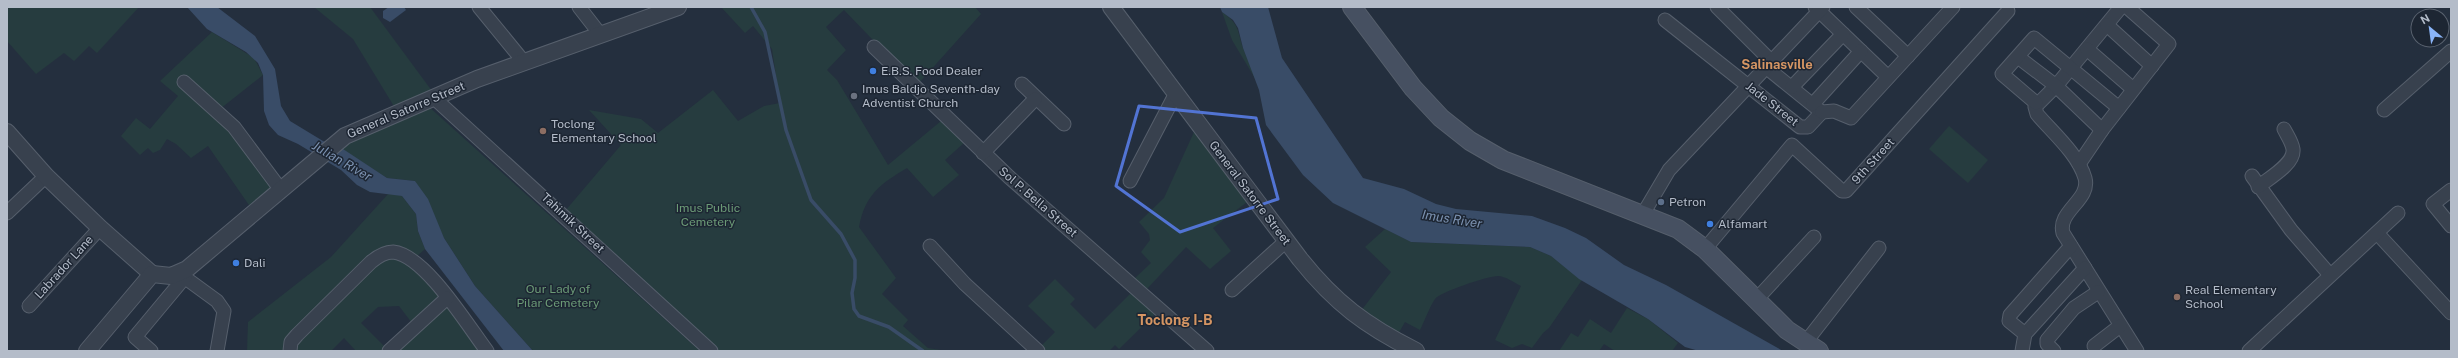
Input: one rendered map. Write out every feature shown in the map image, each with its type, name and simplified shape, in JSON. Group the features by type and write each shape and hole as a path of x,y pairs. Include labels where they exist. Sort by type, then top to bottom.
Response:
{"main road":[{"path":"1353,7 1413,88 1441,118 1470,141 1503,160 1598,199 1643,214 1678,229 1705,248 1755,300 1787,330 1812,347"}],"street":[{"path":"480,7 524,62"},
{"path":"579,7 600,34"},
{"name":"General Satorre Street","path":"182,275 345,136 434,97 524,62 659,10 678,7"},
{"name":"General Satorre Street","path":"1111,7 1313,275 1344,307 1389,338 1416,351"},
{"path":"1717,7 1792,87 1818,108 1834,111 1851,118 1952,7"},
{"path":"1856,7 1908,56"},
{"path":"2121,7 2071,69 2056,86 2036,103 2035,107 2037,114 2079,164 2086,180 2085,188 2064,219 2061,227 2098,292 2134,350"},
{"path":"2079,164 2102,130 2169,44 2127,7"},
{"path":"1643,214 1669,170 1748,86 1770,65 1819,8 1843,34 1888,77"},
{"name":"9th Street","path":"1705,248 1792,145 1842,191 1846,191 2008,11"},
{"name":"Jade Street","path":"1665,20 1702,46 1748,86 1804,129 1818,108"},
{"path":"2107,25 2152,66"},
{"path":"1792,87 1843,34"},
{"path":"2036,103 2002,74 2034,38 2120,108"},
{"name":"Sol P. Bella Street","path":"874,48 983,153 1207,351"},
{"path":"2087,49 2133,89"},
{"path":"1818,108 1861,51"},
{"path":"2384,110 2451,51"},
{"path":"2018,57 2056,86 2102,130"},
{"path":"184,82 234,127 281,190"},
{"path":"1022,84 1035,99 1064,124"},
{"path":"1130,181 1176,93"},
{"name":"Tahimik Street","path":"434,97 711,351"},
{"path":"983,153 1035,99"},
{"path":"2284,129 2293,147 2293,156 2288,162 2255,181 2290,230 2330,275"},
{"path":"7,132 46,176 100,228 152,274 162,276 182,275 217,301 224,311 217,351"},
{"path":"7,213 46,176"},
{"path":"2451,190 2433,204 2451,226"},
{"path":"2249,351 2398,213"},
{"name":"Labrador Lane","path":"29,306 100,228"},
{"path":"2377,233 2451,313"},
{"path":"1755,300 1814,237"},
{"path":"1232,290 1286,241"},
{"path":"930,246 965,284 1038,351"},
{"path":"2025,334 2009,321 2010,315 2071,246"},
{"path":"1812,347 1879,248"},
{"path":"290,351 292,342 297,335 371,262 385,253 392,252 402,255 415,262 433,278 446,298 487,351"},
{"path":"2022,351 2025,334 2085,268"},
{"path":"87,351 152,274"},
{"path":"151,351 135,337 182,275"},
{"path":"2054,351 2047,340 2074,308 2098,292"},
{"path":"389,351 446,298"},
{"path":"2094,346 2120,326"}],"highlighted area":[{"path":"1139,106 1256,118 1278,199 1180,232 1116,186"}],"green space":[{"path":"7,7 139,7 97,53 89,46 74,61 64,53 36,74 7,41"},
{"path":"314,7 370,7 432,91 395,108 353,39"},
{"name":"Imus Public Cemetery","path":"721,7 975,7 981,14 919,83 870,37 844,10 826,27 846,50 827,70 837,80 888,165 941,121 965,142 945,160 959,175 933,197 907,168 889,179 870,198 865,207 859,227 896,278 882,294 908,320 903,326 928,348 947,351 714,351 565,211 621,145 589,110 641,119 658,133 713,90 738,121 764,106 780,103 772,49 753,26 745,33"},
{"path":"1222,12 1235,24 1237,28 1243,48 1256,80 1232,40"},
{"path":"212,32 254,58 263,75 215,113 275,186 251,208 208,146 191,158 176,144 167,139 160,150 153,153 148,148 140,155 121,136 136,118 150,129 178,96 160,81"},
{"name":"Our Lady of Pilar Cemetery","path":"428,106 700,351 533,351 475,286 444,238 415,181 387,178 338,147"},
{"path":"1949,126 1988,160 1968,183 1929,149"},
{"path":"1194,132 1247,202 1213,228 1231,251 1210,269 1186,247 1146,290 1134,279 1151,263 1141,252 1150,240 1149,234 1139,222 1164,198"},
{"path":"389,193 402,196 416,214 418,231 425,249 415,258 383,250 287,351 247,351 248,322 331,257"},
{"path":"1385,229 1411,242 1530,247 1551,256 1582,280 1549,328 1543,333 1532,348 1522,344 1512,348 1495,340 1521,286 1501,276 1465,285 1439,296 1435,299 1420,330 1405,322 1397,336 1360,312 1391,272 1365,247"},
{"path":"387,257 396,258 412,265 424,276 441,296 412,323 399,306 378,307 361,323 385,347 381,351 356,351 344,338 331,351 296,351 295,343 375,265"},
{"path":"1055,279 1075,299 1070,304 1095,329 1132,292 1155,314 1119,349 1115,345 1109,351 1043,351 1040,347 1055,332 1028,306"},
{"path":"446,303 478,351 396,351"},
{"path":"1627,308 1648,319 1678,343 1672,351 1615,351 1604,344 1599,351 1559,351 1571,333 1578,337 1590,319 1611,333"}],"water":[{"name":"Julian River","path":"187,7 217,7 255,36 275,69 281,106 290,121 323,141 343,149 387,178 415,181 428,199 444,238 475,286 533,351 504,351 425,249 418,231 416,214 402,196 370,192 357,185 341,170 298,144 278,135 269,125 264,111 263,75 258,63 246,52 207,29"},
{"path":"389,7 404,7 406,10 390,22 383,18 383,11"},
{"name":"Imus River","path":"1220,7 1268,7 1282,58 1363,178 1404,189 1436,204 1456,209 1532,216 1565,228 1586,238 1624,265 1666,285 1783,351 1699,351 1685,347 1648,319 1579,279 1551,256 1530,247 1411,242 1333,203 1303,175 1266,125 1259,90 1243,48 1238,28 1233,20 1222,12"}],"waterway":[{"path":"751,7 765,32 786,130 811,200 841,234 855,260 855,278 852,293 854,309 859,316 889,327 923,351"}],"place":[{"name":"E.B.S. Food Dealer","path":"873,71"},
{"name":"Imus Baldjo Seventh-day Adventist Church","path":"854,96"},
{"name":"Toclong Elementary School","path":"543,131"},
{"name":"Petron","path":"1661,202"},
{"name":"Alfamart","path":"1710,224"},
{"name":"Dali","path":"236,263"},
{"name":"Real Elementary School","path":"2177,297"}],"district":[{"name":"Salinasville","path":"1777,64"},
{"name":"Toclong I-B","path":"1175,320"}]}
